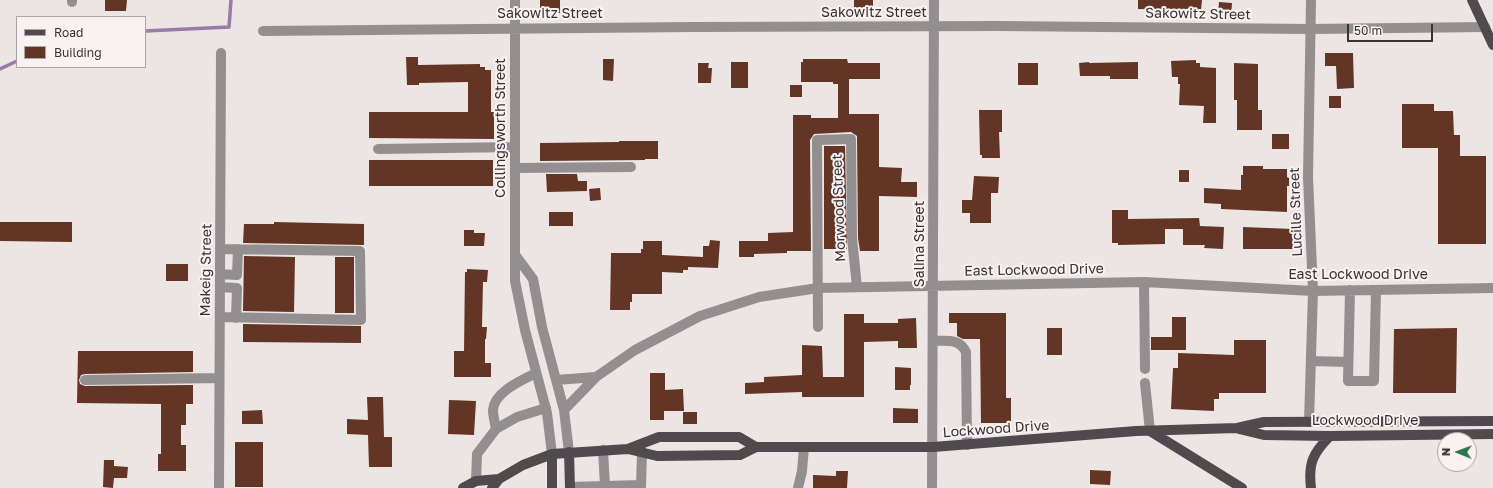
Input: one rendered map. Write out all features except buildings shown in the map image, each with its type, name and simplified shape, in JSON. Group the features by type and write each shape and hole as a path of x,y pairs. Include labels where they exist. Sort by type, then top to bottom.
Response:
{"main road":[{"path":"1472,0 1493,45"},
{"name":"Lockwood Drive","path":"628,448 657,456 740,455 756,447 933,447 1150,431 1237,428 1264,422 1493,421"},
{"name":"Lockwood Drive","path":"1237,428 1264,435 1330,436 1493,434"},
{"path":"1150,431 1236,487"},
{"path":"1311,488 1310,470 1312,460 1319,448 1330,436"},
{"name":"Lockwood Drive","path":"492,488 499,480 523,465 552,454 628,448 659,437 739,438 756,447"},
{"path":"569,452 570,488"},
{"name":"Collingsworth Street","path":"552,454 552,488"},
{"name":"Lockwood Drive","path":"463,488 476,481 499,480"}],"street":[{"name":"Collingsworth Street","path":"515,0 515,281 525,330 546,408 552,454"},
{"name":"Salina Street","path":"932,488 934,0"},
{"name":"Lucille Street","path":"1309,422 1313,291 1308,177 1311,0"},
{"name":"Sakowitz Street","path":"263,31 935,26 1310,29 1485,27"},
{"name":"Makeig Street","path":"219,488 221,53"},
{"name":"Morwood Street","path":"818,288 817,140 851,139 852,238 858,287"},
{"path":"378,149 515,147"},
{"path":"515,168 631,166"},
{"path":"220,318 361,320 360,250 221,249"},
{"path":"220,274 237,275 238,249"},
{"path":"516,256 533,279 542,327 564,410 569,452"},
{"name":"East Lockwood Drive","path":"564,410 596,377 634,350 700,316 759,297 818,288 1144,282 1313,291 1493,288"},
{"path":"1144,282 1145,369"},
{"path":"220,287 237,288 236,318"},
{"path":"818,288 818,327"},
{"path":"1350,290 1348,380 1374,381 1376,290"},
{"path":"933,341 955,341 963,346 966,352 967,445"},
{"path":"1311,361 1348,362"},
{"path":"496,429 493,409 499,396 517,382 536,373"},
{"path":"556,380 596,377"},
{"path":"86,380 219,378"},
{"path":"1145,383 1150,431"},
{"path":"476,481 477,454 496,429 517,417 546,408"},
{"path":"798,488 802,471 804,447"},
{"path":"603,450 605,486"},
{"path":"570,488 605,486 641,487 642,452"}],"waterway":[{"path":"146,31 229,27 231,0"},
{"path":"0,69 16,61"}]}
